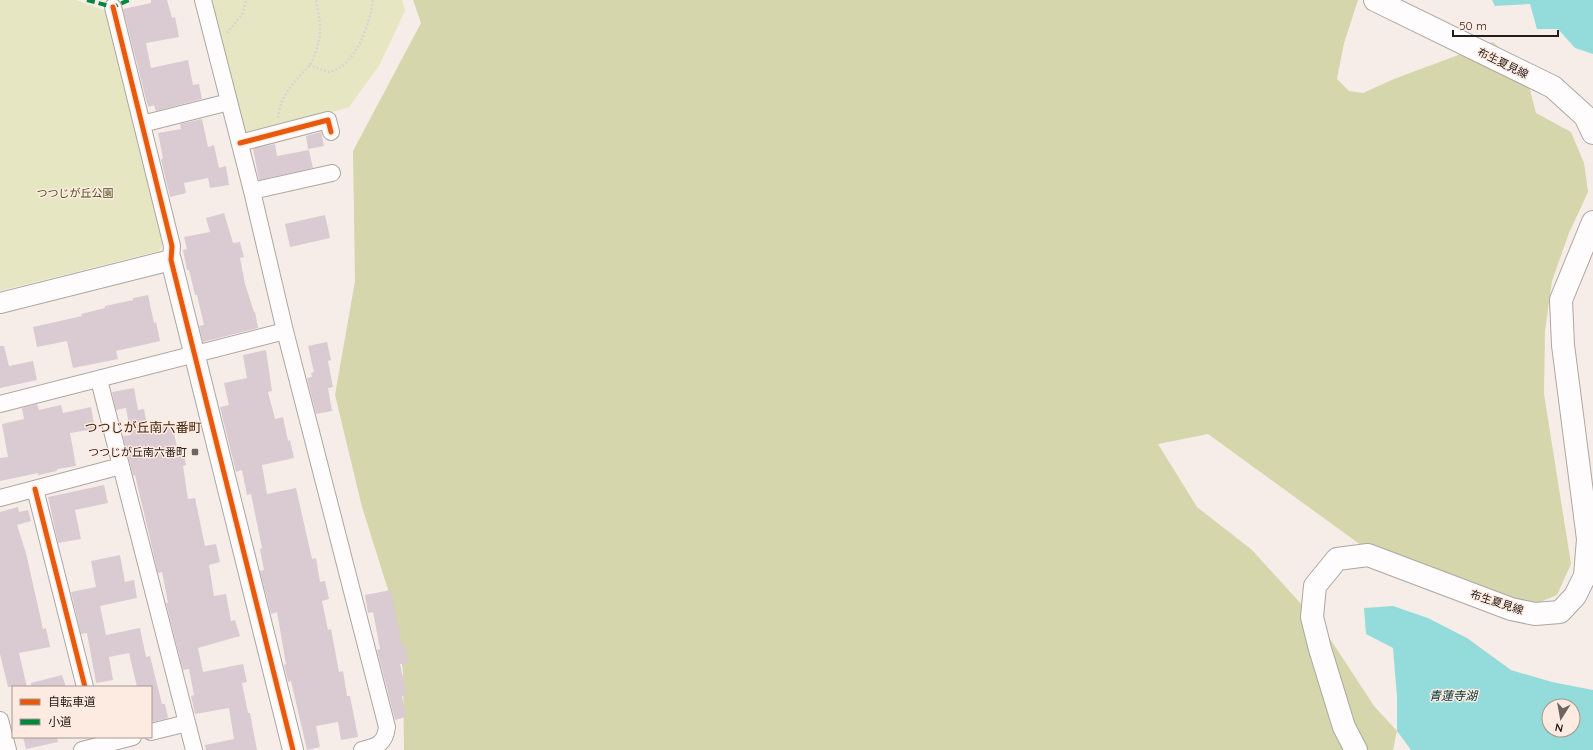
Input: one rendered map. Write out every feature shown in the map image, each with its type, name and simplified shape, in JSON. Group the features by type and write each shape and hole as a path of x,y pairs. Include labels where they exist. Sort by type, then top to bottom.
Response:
{"main road":[{"name":"布生夏見線","path":"1375,0 1553,87 1585,116 1593,134"},
{"name":"布生夏見線","path":"1356,750 1344,727 1320,649 1312,617 1315,586 1337,559 1368,555 1511,609 1535,614 1560,612 1575,596 1585,576 1588,539 1563,346 1561,300 1593,222"}],"street":[{"path":"203,0 387,727 386,735 381,742 376,746 362,750"},
{"path":"113,7 172,246 171,260 194,355 293,750"},
{"path":"142,124 229,102"},
{"path":"240,143 328,120 331,132"},
{"path":"252,191 332,173"},
{"path":"0,303 171,260"},
{"path":"0,404 99,380 286,331"},
{"path":"99,380 194,750"},
{"path":"0,498 121,466"},
{"path":"35,489 85,686"},
{"path":"0,720 8,750"},
{"path":"152,732 187,723"},
{"path":"82,750 99,744 128,738"}],"path":[{"path":"214,44 224,36 240,18 245,9 246,0"},
{"path":"282,132 278,117 279,111 297,77 310,65 317,47 320,24 316,0"},
{"path":"310,65 329,72 338,68 347,61 355,52 363,36 370,19 373,0"}],"green space":[{"name":"つつじが丘公園","path":"0,0 76,0 106,11 165,241 159,251 0,291"},
{"path":"210,0 402,0 405,11 379,66 349,107 254,135 247,133 241,127"},
{"path":"413,0 1358,0 1344,43 1337,79 1349,91 1363,93 1394,79 1493,42 1525,71 1536,113 1571,132 1584,163 1588,192 1569,233 1552,281 1545,331 1544,394 1571,564 1557,595 1540,602 1519,603 1365,548 1208,434 1158,444 1197,507 1252,550 1323,628 1374,706 1397,731 1393,750 404,750 403,672 395,612 362,507 335,395 355,281 353,151 421,23"}],"water":[{"path":"1492,0 1593,0 1593,54 1575,48 1558,29 1537,29 1530,4 1495,6"},
{"name":"青蓮寺湖","path":"1393,606 1428,618 1467,638 1511,670 1552,682 1593,690 1593,750 1411,750 1397,731 1397,697 1393,648 1366,634 1364,608"}],"building":[{"path":"151,0 167,0 172,18 175,17 179,37 146,43 151,68 188,60 193,85 199,84 202,99 156,111 154,105 148,107 123,9 151,3"},
{"path":"202,119 208,147 214,145 219,168 226,166 229,185 210,188 208,178 184,183 186,193 170,197 161,160 163,158 158,133 181,129 180,124"},
{"path":"321,132 324,146 308,149 306,136"},
{"path":"275,144 277,156 309,150 313,168 259,180 253,149"},
{"path":"224,213 233,243 240,242 244,257 240,258 245,284 255,312 258,328 203,342 199,326 204,325 197,295 195,295 189,270 187,270 183,250 187,249 184,237 210,232 206,218"},
{"path":"325,215 330,238 290,247 285,224"},
{"path":"148,295 154,323 156,322 160,341 116,351 118,359 73,368 67,341 37,347 33,327 82,316 81,314 105,308 105,306"},
{"path":"327,342 331,360 328,361 333,387 328,388 332,411 316,414 307,378 312,377 311,373 314,372 308,346"},
{"path":"0,346 4,346 9,366 33,361 37,380 0,388"},
{"path":"266,350 272,391 268,392 275,419 283,417 288,441 290,440 294,458 262,465 267,494 296,488 312,559 316,558 320,582 325,581 329,599 322,601 328,630 331,629 339,672 343,671 347,696 350,696 358,737 341,740 338,722 316,726 320,747 307,750 291,681 288,682 284,665 286,664 277,612 271,614 260,571 264,570 260,549 262,548 251,494 247,495 242,470 236,472 220,407 229,405 224,383 247,378 243,355"},
{"path":"134,388 138,410 144,409 148,430 172,425 177,447 182,446 186,465 183,466 188,499 195,498 205,546 216,544 220,562 209,565 214,596 226,594 231,621 235,620 240,636 198,648 203,672 243,664 247,682 242,683 248,713 250,713 257,750 206,750 205,745 234,739 229,708 195,714 191,696 194,695 189,669 183,670 166,603 168,603 162,572 158,573 135,475 133,476 123,436 131,435 126,408 116,410 112,392"},
{"path":"37,404 39,410 61,405 63,413 91,407 95,429 70,433 76,466 57,469 57,471 38,475 38,473 0,481 0,458 8,457 2,424 24,419 22,408"},
{"path":"104,485 108,503 75,510 81,539 58,543 48,497"},
{"path":"18,507 19,512 28,510 31,521 17,525 26,553 43,629 46,628 50,647 19,653 27,686 8,687 0,654 0,512"},
{"path":"120,555 125,582 134,580 137,598 100,606 106,635 140,628 146,657 150,656 162,704 165,704 168,718 153,722 152,686 137,686 129,653 109,657 113,680 96,683 87,633 81,634 71,592 96,587 91,561"},
{"path":"391,590 402,645 405,645 408,663 400,664 407,695 402,696 406,717 395,720 377,650 380,649 373,612 368,613 365,595"},
{"path":"62,675 66,686 31,686 31,683"},
{"path":"23,738 57,738 58,742 26,749"}],"marked path":[{"path":"87,0 113,7 129,0"}],"cycle path":[{"path":"113,7 172,246 171,260 293,750"},
{"path":"240,143 328,120 331,132"},
{"path":"35,489 85,686"}],"place":[{"name":"つつじが丘南六番町","path":"195,452"}],"district":[{"name":"つつじが丘南六番町","path":"143,427"}]}
